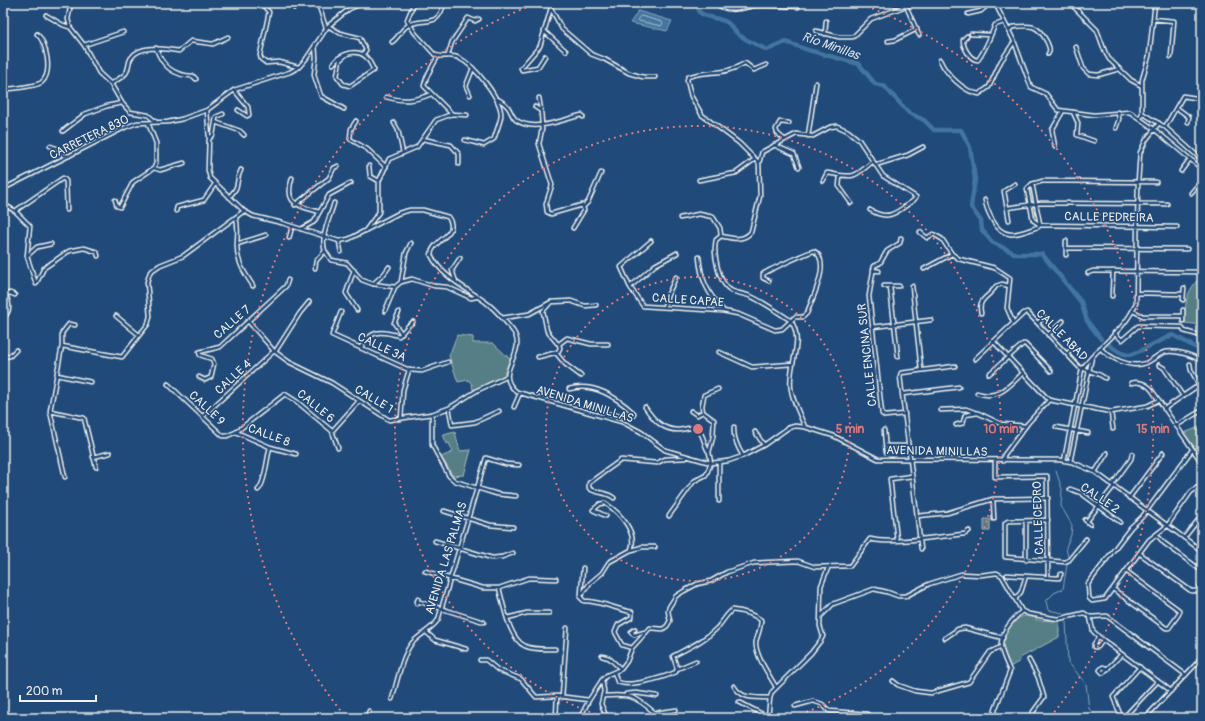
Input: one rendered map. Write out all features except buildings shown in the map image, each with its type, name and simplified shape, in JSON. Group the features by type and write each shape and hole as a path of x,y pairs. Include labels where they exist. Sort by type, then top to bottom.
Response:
{"street":[{"path":"71,3 68,19 70,27 84,46 99,72 110,84 122,103 130,112 148,115 157,123"},
{"path":"261,3 269,12 260,60 266,63 279,62 299,67 306,59 326,28 349,9 363,3"},
{"path":"294,8 301,3"},
{"path":"318,3 326,28"},
{"path":"414,3 407,20 409,25 438,56"},
{"path":"392,42 409,25 433,21 443,12 444,3"},
{"path":"548,3 562,29 591,54 604,59 629,73 643,77 655,77"},
{"path":"715,3 720,8 728,10 746,9 754,6"},
{"path":"743,3 754,6 798,7"},
{"path":"877,3 906,6"},
{"path":"816,31 839,37 853,37 871,19 914,3"},
{"path":"968,14 981,11 990,3"},
{"path":"995,3 1014,41 1031,87 1046,94 1054,107 1063,112 1072,111 1094,115 1130,112 1154,129 1202,169"},
{"path":"1070,3 1098,30 1105,52 1131,80 1142,86"},
{"path":"1140,118 1142,113 1142,86 1149,56 1155,3"},
{"path":"906,6 919,35"},
{"path":"545,56 538,66 522,70 521,68 540,46 551,8"},
{"path":"46,15 63,25 70,27"},
{"path":"448,55 452,42 468,18 474,21 479,20"},
{"path":"1153,18 1174,21 1171,57"},
{"path":"825,34 826,21"},
{"path":"967,36 963,40 963,44 972,57 978,60 987,48 990,36 995,26 1004,22"},
{"path":"328,26 340,33 360,38 366,50 363,54"},
{"path":"1009,31 1012,27 1031,26 1042,31 1049,47 1048,54"},
{"path":"888,41 895,40 917,29"},
{"path":"544,31 566,51"},
{"path":"84,46 123,32"},
{"path":"3,90 37,85 42,82 46,76 48,56 42,38 37,34"},
{"path":"971,34 990,36"},
{"path":"110,84 126,73 130,59 134,55 146,49 156,48 179,51 191,40 213,44 228,37"},
{"path":"940,60 944,69 972,93 979,94 989,87 1001,61 1014,41"},
{"path":"315,44 316,58 314,75 321,96 344,109"},
{"path":"1076,47 1083,68 1089,74 1098,75 1120,69"},
{"path":"156,48 160,60 168,70 193,76 196,79"},
{"path":"333,64 336,58 347,54 356,52 363,54 374,70 350,86 343,84 337,76 340,60 347,54"},
{"path":"438,56 448,55 459,58 473,68 484,80 500,106 501,116 494,140 484,145 465,140"},
{"path":"438,56 428,71 427,80 425,83 427,90 452,114"},
{"path":"759,163 739,143 702,115 691,96 687,80 688,77 733,70 745,64 754,70 766,64"},
{"name":"CARRETERA 830","path":"3,188 126,127 148,122 157,123 182,119 207,110 234,90 265,81 299,67"},
{"path":"470,95 466,86 473,68"},
{"path":"808,136 816,83"},
{"path":"234,90 248,107 249,115 247,116 238,110"},
{"path":"386,97 398,101 412,100 432,94"},
{"path":"1165,127 1183,96 1202,99"},
{"path":"495,98 507,105 512,116 518,121 542,125 582,114 583,117"},
{"path":"539,98 542,129 539,144 552,185 546,204 546,212 551,214 576,206 584,206"},
{"path":"63,131 85,114 107,106 122,103"},
{"path":"535,107 541,111"},
{"path":"1177,108 1189,117 1188,122"},
{"path":"207,110 209,138 208,170 210,178 229,198 244,211 253,216 300,229 324,238 339,241 349,239 400,213 410,210 423,210 448,217 451,227 449,233 434,245 431,254 435,263 456,282 488,304 502,318 516,336 517,348 506,377"},
{"path":"1072,111 1078,123 1077,135 1094,141"},
{"path":"1055,147 1052,130 1063,112"},
{"path":"1116,128 1119,119 1118,112"},
{"path":"1142,113 1165,127 1202,160"},
{"path":"209,138 212,135 216,116 223,114"},
{"path":"365,231 379,212 380,181 389,159 417,147 436,120 452,114 467,115"},
{"path":"356,121 351,129 350,139 367,149 386,167"},
{"path":"116,200 117,206 120,207 133,182 154,168 156,163 156,143 148,122"},
{"path":"215,122 240,131 244,135"},
{"path":"785,140 777,133 776,129 780,122 789,123"},
{"path":"394,123 398,130 403,153"},
{"path":"1064,460 1082,369 1133,311 1136,303 1138,182 1140,153 1146,140 1158,123"},
{"path":"720,236 739,239 748,237 751,232 760,196 759,163 762,152 796,134 813,136 830,127 837,126 848,131 859,140 883,176 916,197 892,215 877,214 870,210"},
{"path":"423,139 451,145 459,154 459,164"},
{"path":"774,145 794,154 799,167"},
{"path":"50,146 59,149 63,155 70,156"},
{"path":"875,165 908,155 923,147"},
{"path":"700,180 736,173 756,159"},
{"path":"1181,171 1190,159"},
{"path":"823,181 827,173 849,177 854,176 872,161"},
{"path":"154,168 160,170 184,163"},
{"path":"295,205 329,178 334,168 338,166"},
{"path":"369,166 370,176 380,181"},
{"path":"229,198 238,188 241,170"},
{"path":"573,228 584,210 584,206 588,202 601,173"},
{"path":"840,176 839,186 851,203"},
{"path":"15,211 63,178 66,180 67,210"},
{"path":"292,178 289,195 295,205 320,212"},
{"path":"1191,193 1202,180"},
{"path":"1040,225 1033,220 1029,204 1028,189 1032,184 1043,181 1156,182"},
{"path":"300,229 314,222 329,195 351,183"},
{"path":"176,211 177,207 204,200 215,184"},
{"path":"1009,220 1004,191 1015,184"},
{"path":"1032,184 1040,225"},
{"path":"985,200 986,207 996,226 1002,233 1011,235 1038,227 1040,225"},
{"path":"334,203 322,245 324,251 331,260 347,263 362,280 373,284 395,286"},
{"path":"1007,208 1036,203 1167,204"},
{"path":"3,204 15,211 30,226 27,256 36,284 44,268 69,251 84,248 98,252 98,256"},
{"path":"62,346 122,357 148,324 150,316 147,282 150,272 160,265 183,256 244,211"},
{"path":"680,218 699,214 714,217 720,228 720,236 716,240 714,249 721,278 725,286 731,291 750,296 790,320 796,331 797,342 792,364 791,390 805,427"},
{"path":"236,218 239,227 237,244 240,265 253,286"},
{"name":"CALLE PEDREIRA","path":"1040,225 1177,227"},
{"path":"290,238 292,227"},
{"path":"920,232 927,238 933,234 936,235 946,243 952,254 965,262 995,268 1010,278 1007,308 1013,322"},
{"path":"237,244 266,235"},
{"path":"880,271 873,270 874,266 880,263 887,252 900,243 901,238"},
{"name":"CALLE CAPAE","path":"651,240 623,265 621,270 643,306 664,308 680,307 723,311 738,314 775,330 782,329 794,317 803,317 807,313 822,275 820,263 816,253 814,251 807,252 766,272 763,274 764,278 769,281"},
{"path":"339,241 341,252"},
{"path":"1066,241 1066,254"},
{"path":"401,282 406,253 411,243"},
{"path":"27,256 37,247 51,244"},
{"path":"1066,248 1187,249"},
{"path":"315,268 316,261 324,251"},
{"path":"630,287 655,264 677,253"},
{"path":"924,269 952,254"},
{"path":"699,257 705,288 723,311"},
{"path":"456,282 452,270 460,258"},
{"path":"373,284 387,272 388,267"},
{"path":"354,270 346,294 358,310"},
{"name":"CALLE ENCINA SUR","path":"873,270 869,296 882,414 886,416 905,414"},
{"path":"1088,273 1093,270 1198,272"},
{"path":"1112,296 1113,271"},
{"path":"664,308 666,299 676,277"},
{"path":"384,311 395,286 401,282 412,279 434,286 447,288 471,298 476,297"},
{"name":"CALLE 7","path":"199,377 204,380 212,377 214,364 212,359 200,355 198,352 220,347 286,286 288,280"},
{"path":"982,313 980,304 984,297 993,292 996,286 1002,284 1009,286"},
{"path":"884,286 898,286"},
{"path":"912,286 921,369"},
{"path":"890,287 898,356"},
{"path":"1183,300 1184,288"},
{"path":"3,318 7,315 10,308 6,294 10,293 15,295"},
{"path":"1136,294 1183,294"},
{"path":"502,318 529,314 551,302 571,301 585,306 596,305"},
{"name":"CALLE 4","path":"204,416 275,351 309,302"},
{"path":"538,357 556,353 560,350 559,344 551,338 547,331 543,311 551,302"},
{"path":"1183,310 1183,321"},
{"path":"1133,311 1143,316 1183,316"},
{"name":"CALLE 3A","path":"341,312 332,335 361,347 394,364 409,370 422,371 448,362"},
{"path":"399,312 394,323 402,334"},
{"name":"CALLE ABAD","path":"975,359 1013,322 1027,312 1082,369 1105,378"},
{"path":"116,316 140,335"},
{"path":"1038,324 1044,317"},
{"path":"872,327 932,320"},
{"name":"CALLE 1","path":"248,321 275,351 289,362 332,383 389,420 432,414 450,408 478,390 506,377"},
{"path":"1048,335 1063,321"},
{"path":"361,347 367,337 372,333 388,332 399,336 413,322"},
{"path":"65,477 50,411 62,346 63,331 69,324 75,325"},
{"path":"1114,333 1122,340 1138,326 1182,327 1184,332 1202,336"},
{"path":"559,344 567,338 591,344 608,344"},
{"path":"993,341 1049,400 1111,412 1147,406 1159,400"},
{"path":"989,374 1022,344 1025,344 1051,371"},
{"path":"1067,354 1074,347"},
{"path":"1100,348 1111,358 1132,364 1145,363 1163,352 1170,351 1194,357 1202,361"},
{"path":"3,357 10,356 16,350"},
{"path":"719,352 752,367 792,364"},
{"path":"556,353 571,370 581,376"},
{"path":"1070,462 1080,407 1092,357"},
{"path":"1164,408 1199,385 1191,370 1190,364"},
{"path":"1159,365 1164,368 1183,396"},
{"path":"921,549 901,372 955,366"},
{"path":"402,419 403,390 409,370"},
{"path":"977,393 987,396 1001,393 1023,374"},
{"path":"57,375 91,382"},
{"name":"AVENIDA MINILLAS","path":"506,377 510,386 520,393 622,422 641,432 665,450 688,458 711,463 719,463 743,456 764,445 788,428 805,427 834,436 878,459 1064,460 1095,472 1202,551"},
{"path":"1131,384 1137,382 1147,385 1202,463"},
{"name":"CALLE 9","path":"168,384 204,416 223,436 236,432"},
{"path":"569,389 583,386 607,393 634,413 633,416 609,414 602,416"},
{"path":"903,394 959,387"},
{"path":"708,452 714,420 703,412 702,406 704,394 718,389"},
{"path":"514,407 520,393"},
{"name":"CALLE 6","path":"236,432 285,394 296,401 332,431 338,448"},
{"path":"1003,460 1004,455 1026,426 1049,400"},
{"path":"332,431 359,401"},
{"path":"645,407 653,420 661,425 678,430 686,427 697,430 703,438 711,463 706,475 694,481 669,516"},
{"path":"450,408 452,425 474,422 499,411"},
{"path":"941,410 966,409 1001,424 1026,426"},
{"path":"1176,426 1202,410"},
{"path":"50,411 84,418 96,467"},
{"path":"691,411 697,415 703,412"},
{"path":"1111,412 1113,429"},
{"path":"956,425 963,423 965,415 978,413"},
{"path":"432,414 432,445 444,468 455,481 498,494 516,496"},
{"path":"734,427 734,433 743,456"},
{"path":"1056,427 1088,433"},
{"path":"884,430 886,452"},
{"name":"CALLE 8","path":"236,432 270,447 296,454"},
{"path":"755,432 764,445"},
{"path":"886,446 909,446"},
{"path":"258,490 264,483 265,467 270,447"},
{"path":"1192,450 1147,511 1131,527 1088,584 1089,598 1092,601 1104,599 1149,540 1167,526 1191,492 1202,484"},
{"path":"93,457 110,452"},
{"path":"1095,472 1107,453"},
{"path":"1129,498 1163,453"},
{"path":"1087,522 1131,459 1132,454"},
{"name":"AVENIDA LAS PALMAS","path":"392,699 408,649 413,642 433,627 438,620 486,458 506,464 519,465"},
{"path":"614,498 607,493 592,491 588,488 589,483 616,462 626,459 657,463 665,459 688,458"},
{"name":"CALLE CEDRO","path":"995,460 995,476 1047,476 1048,577"},
{"path":"719,463 719,500"},
{"path":"897,540 890,479 912,476"},
{"name":"CALLE 2","path":"1070,489 1081,493 1120,522"},
{"path":"917,516 946,513 993,499 1048,498"},
{"path":"993,499 994,520"},
{"path":"606,516 594,510 600,504 605,503 611,507 627,525 633,545 631,550"},
{"path":"444,511 490,524 513,527"},
{"path":"1184,538 1202,515"},
{"path":"1048,520 1005,523 1005,557 1061,562 1069,560 1086,539"},
{"path":"1026,521 1026,560"},
{"path":"580,718 588,700 602,680 621,669 627,661 632,648 646,632 650,628 663,629 667,626 670,621 668,612 669,607 676,596 684,591 754,563 798,561 815,567 828,568 850,566 870,539 878,541 897,540 965,534 969,532"},
{"path":"1157,535 1164,543 1202,571"},
{"path":"434,541 492,558 502,557 513,553"},
{"path":"581,595 590,583 602,573 609,562 631,550 642,547 655,547"},
{"path":"1140,553 1191,591 1196,591 1202,584"},
{"path":"583,568 580,597 584,601 594,601 617,610 632,612 632,617 618,625 614,632 622,645 632,648"},
{"path":"739,702 768,717 770,698 776,687 811,653 821,640 823,636 820,626 821,586 828,568"},
{"path":"426,571 483,588 499,588 529,578 556,578"},
{"path":"1113,589 1166,628 1169,628 1172,624 1179,614 1179,610 1126,571"},
{"path":"821,616 833,604 874,589 898,596 906,596 929,584 961,574 982,575 996,573 1002,576 1016,598 1022,611 1029,614 1058,619 1084,613 1090,617 1107,616 1186,675"},
{"path":"1007,574 1059,578 1060,574"},
{"path":"1016,598 1021,592 1026,576"},
{"path":"499,588 507,618 512,630 524,646 556,649"},
{"path":"417,601 484,622"},
{"path":"677,670 673,656 702,640 716,628 723,618 732,610 740,610 756,616 761,620 761,630 756,640 756,648 776,687"},
{"path":"1003,718 995,717 995,710 1010,671 1001,647 1008,626 1022,611"},
{"path":"507,618 527,613 549,614"},
{"path":"1090,617 1092,631 1171,691"},
{"path":"562,697 567,628"},
{"path":"945,638 958,629 965,628 1003,638"},
{"path":"635,629 631,632 634,635 646,632"},
{"path":"426,632 435,640 466,649"},
{"path":"1099,637 1094,644 1094,647 1098,647 1103,640"},
{"path":"893,681 898,685 923,693 931,693 969,682 990,652 1001,647"},
{"path":"1108,669 1122,654"},
{"path":"1145,718 1197,663 1202,654"},
{"path":"602,656 609,658 621,669"},
{"path":"480,660 486,660 498,670 521,679 536,697 557,696 588,700"},
{"path":"1029,660 1038,678 1044,697 1033,712 1031,718"},
{"path":"614,672 617,681 624,684 665,677 696,661"},
{"path":"1140,667 1113,697 1121,716 1126,715 1158,680"},
{"path":"602,680 604,691 601,704 607,718"},
{"path":"734,686 738,693 743,696 770,698"},
{"path":"603,696 636,693 657,696"},
{"path":"622,695 639,700 655,713 676,710"},
{"path":"556,718 557,696"},
{"path":"795,706 813,701 822,704 829,711 866,714 870,718"},
{"path":"367,718 369,711"},
{"path":"1060,718 1065,718"}],"green space":[{"path":"1202,275 1202,325 1185,323 1186,302 1193,286"},
{"path":"457,335 473,337 473,343 493,343 510,359 503,377 476,390 473,390 472,384 468,380 458,382 449,356"},
{"path":"1202,426 1202,457 1184,433"},
{"path":"455,432 460,451 471,450 464,475 453,476 441,457 453,452 443,435"},
{"path":"984,519 990,519 990,531 984,531"},
{"path":"1026,616 1036,617 1036,620 1059,621 1059,637 1020,658 1020,661 1010,667 1003,646 1004,636 1013,622"}],"water":[{"path":"638,11 672,21 667,31 630,23"}],"waterway":[{"name":"Río Minillas","path":"698,3 699,12 706,16 728,23 739,35 767,50 786,42 808,50 859,64 875,84 884,86 909,113 924,120 934,130 961,130 970,147 975,179 971,207 981,221 982,230 992,242 1016,254 1042,254 1081,302 1087,321 1101,339"},
{"name":"Río Minillas","path":"1109,345 1121,353 1129,355 1173,335 1202,351"},
{"path":"1056,471 1062,489 1061,506 1072,525 1071,535 1066,547 1068,557"},
{"path":"1063,613 1048,610 1046,601 1054,593 1063,589 1067,565"},
{"path":"1066,621 1068,662 1086,684 1089,709 1096,715 1096,718"}]}
